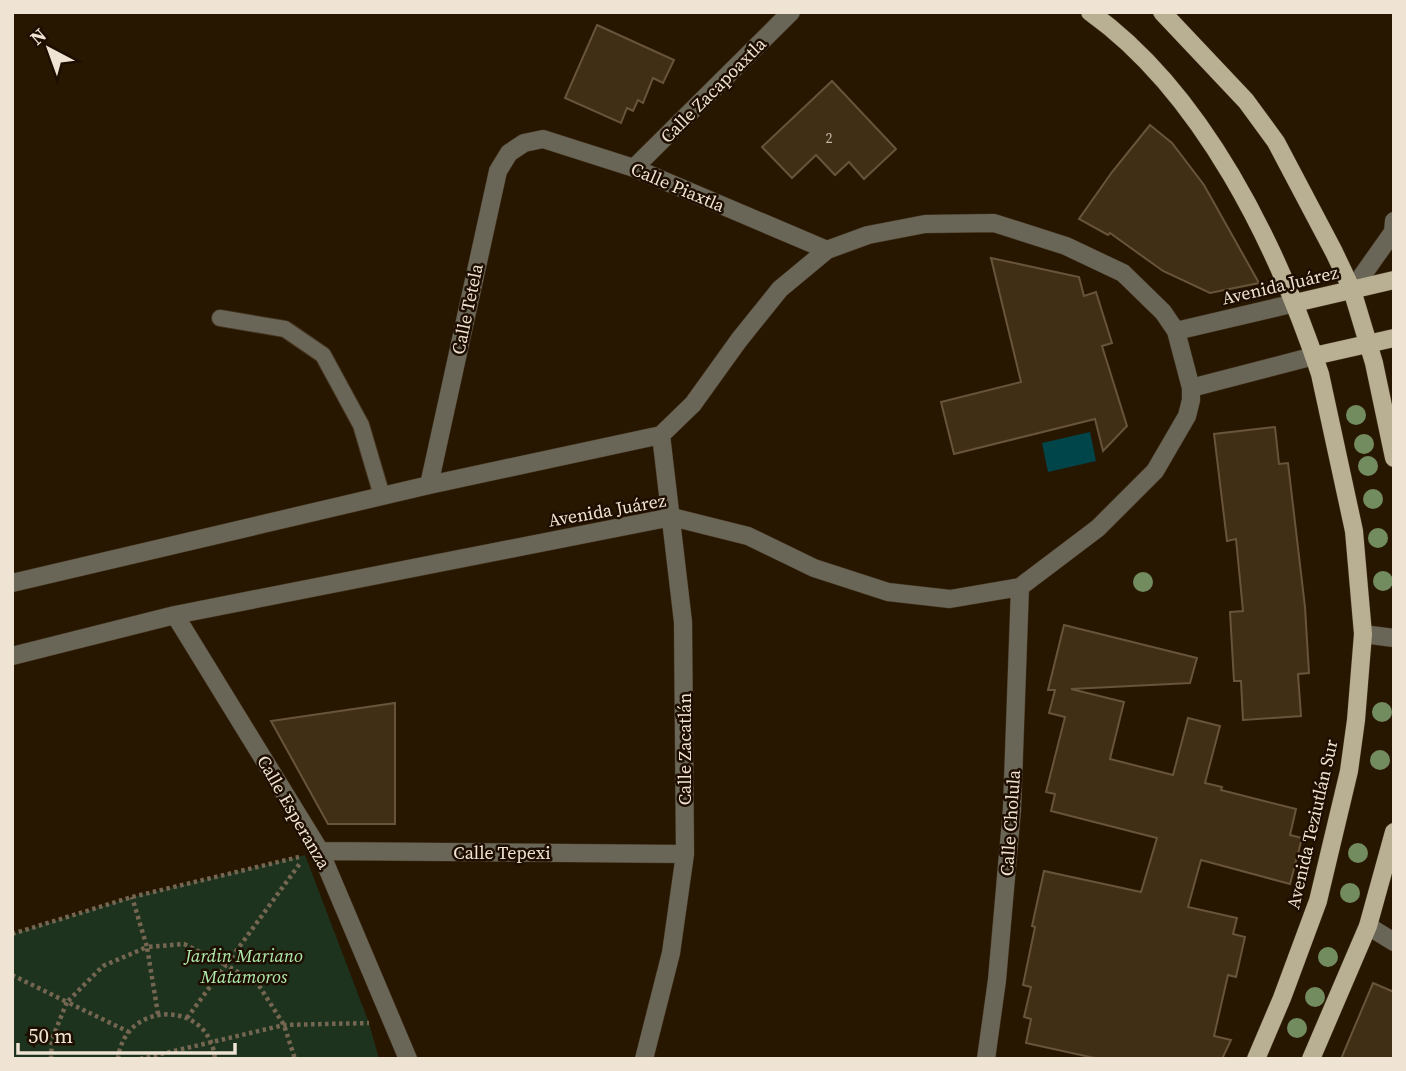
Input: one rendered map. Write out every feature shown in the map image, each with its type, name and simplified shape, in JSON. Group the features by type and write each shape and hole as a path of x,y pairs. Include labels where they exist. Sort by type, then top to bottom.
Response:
{"main road":[{"name":"Avenida Teziutlán Sur","path":"1090,12 1116,31 1174,92 1232,174 1295,303 1314,356 1353,531 1363,634 1349,771 1318,901 1256,1059"},
{"path":"1162,12 1246,102 1276,142 1352,290 1368,344 1394,458"},
{"name":"Avenida Juárez","path":"1295,303 1394,280"},
{"path":"1314,356 1394,338"},
{"path":"1311,1059 1368,926 1394,832"}],"street":[{"name":"Calle Zacapoaxtla","path":"634,168 791,12"},
{"name":"Calle Piaxtla","path":"524,143 543,139 634,168 827,250"},
{"name":"Calle Tetela","path":"429,485 498,171 509,153 524,143"},
{"path":"1352,290 1393,232 1394,221"},
{"name":"Avenida Juárez","path":"12,656 175,615 672,517 748,536 814,568 888,592 950,598 1020,587 1098,528 1155,471 1187,416 1191,388 1176,331 1163,312 1123,273 1066,246 994,223 925,224 869,235 827,250 780,289 693,404 661,435"},
{"name":"Avenida Juárez","path":"1176,331 1295,303"},
{"path":"1191,388 1314,356"},
{"path":"12,583 429,485 661,435"},
{"name":"Calle Zacatlán","path":"643,1059 671,953 685,854 683,622 661,435"},
{"name":"Calle Cholula","path":"986,1059 997,980 1012,809 1020,587"},
{"name":"Calle Esperanza","path":"175,615 313,853 408,1059"},
{"path":"1363,634 1394,638"},
{"name":"Calle Tepexi","path":"313,853 685,854"},
{"path":"1368,926 1394,942"}],"lane":[{"path":"220,318 285,329 323,355 361,425 382,496"}],"path":[{"path":"310,868 313,853"},
{"path":"12,934 132,897 313,853"},
{"path":"187,1018 313,853"},
{"path":"132,897 147,947 158,1014"},
{"path":"51,1059 51,1039 67,1002 103,966 147,947 184,944 258,984 284,1025 295,1059"},
{"path":"12,975 129,1032"},
{"path":"364,1010 372,1035"},
{"path":"118,1059 123,1041 129,1032 137,1024 158,1014 173,1014 197,1024 211,1042 215,1059"},
{"path":"140,1059 284,1025 369,1023"}],"green space":[{"name":"Jardin Mariano Matamoros","path":"305,855 369,1023 379,1059 12,1059 12,934 132,897"}],"water":[{"path":"1090,432 1096,461 1048,472 1042,443"}],"building":[{"path":"597,25 674,60 663,83 653,78 643,103 638,100 633,111 627,108 621,123 565,98"},
{"path":"832,81 896,149 864,179 849,162 835,175 816,155 792,178 762,147"},
{"path":"1150,125 1172,143 1204,185 1259,283 1210,293 1163,271 1110,233 1108,235 1079,219"},
{"path":"991,258 1079,277 1084,296 1096,292 1112,343 1102,346 1127,426 1103,451 1095,419 954,454 941,402 1021,382"},
{"path":"1275,427 1279,464 1288,463 1305,607 1309,673 1298,674 1301,716 1243,720 1241,681 1234,681 1230,612 1243,611 1236,539 1227,541 1214,434"},
{"path":"1064,625 1197,658 1190,683 1071,689 1124,702 1110,759 1173,775 1188,718 1220,726 1205,783 1222,787 1221,790 1296,809 1290,835 1302,838 1290,884 1201,860 1188,907 1237,918 1233,934 1245,937 1236,977 1228,975 1214,1036 1231,1040 1222,1059 1099,1059 1026,1043 1031,1019 1024,1017 1031,987 1023,985 1044,871 1141,892 1157,838 1051,811 1055,794 1046,792 1065,717 1049,713 1055,690 1048,690"},
{"path":"395,703 395,824 328,824 271,721"},
{"path":"1373,983 1394,992 1394,1059 1341,1059"}]}
